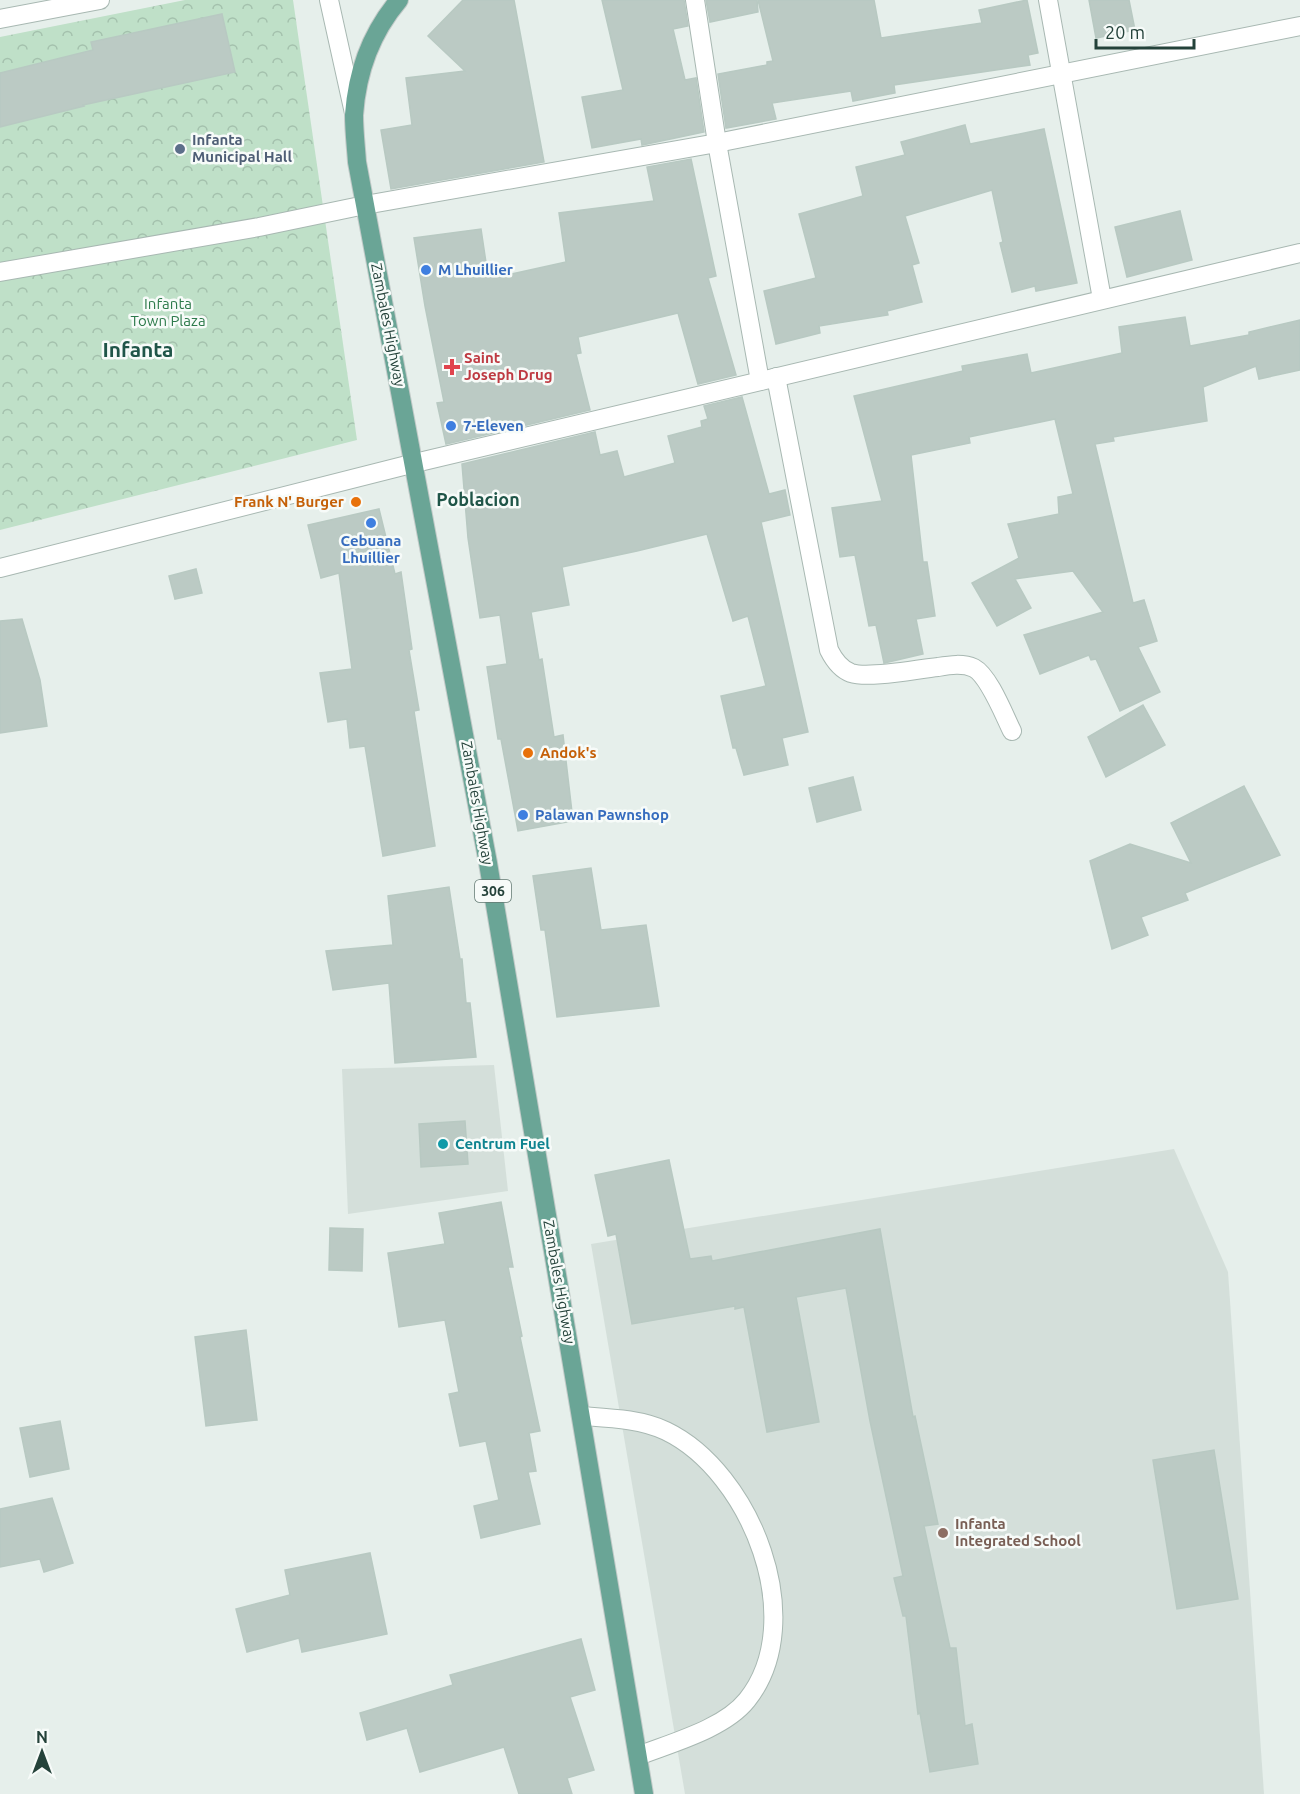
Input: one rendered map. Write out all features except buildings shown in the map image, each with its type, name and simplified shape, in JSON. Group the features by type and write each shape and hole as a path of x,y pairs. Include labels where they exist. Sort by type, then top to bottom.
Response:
{"main road":[{"name":"Zambales Highway","path":"399,0 376,32 361,67 354,116 357,162 488,863 644,1794"}],"street":[{"path":"0,19 100,0"},
{"path":"329,0 354,116"},
{"path":"695,0 717,143 829,650 837,664 851,673 872,674 948,665 974,668 983,675 1012,731"},
{"path":"1048,0 1102,299"},
{"path":"0,272 717,143 1300,26"},
{"path":"0,568 415,463 1300,253"},
{"path":"582,1416 630,1420 665,1430 696,1449 722,1476 744,1508 757,1538 768,1573 772,1605 772,1639 765,1672 746,1702 723,1720 698,1734 638,1756"}],"shaded area":[{"path":"494,1065 508,1191 348,1214 342,1069"},
{"name":"Infanta Integrated School","path":"1174,1149 1228,1272 1264,1794 685,1794 591,1244"}],"green space":[{"name":"Infanta Town Plaza","path":"185,0 293,0 357,440 0,530 0,37"}],"place":[{"name":"Infanta Municipal Hall","path":"180,149"},
{"name":"M Lhuillier","path":"426,270"},
{"name":"Saint Joseph Drug","path":"452,367"},
{"name":"7-Eleven","path":"451,426"},
{"name":"Frank N' Burger","path":"356,502"},
{"name":"Cebuana Lhuillier","path":"371,523"},
{"name":"Andok's","path":"528,753"},
{"name":"Palawan Pawnshop","path":"523,815"},
{"name":"Centrum Fuel","path":"443,1144"},
{"name":"Infanta Integrated School","path":"943,1533"}],"district":[{"name":"Infanta","path":"138,350"},
{"name":"Poblacion","path":"478,500"}]}
